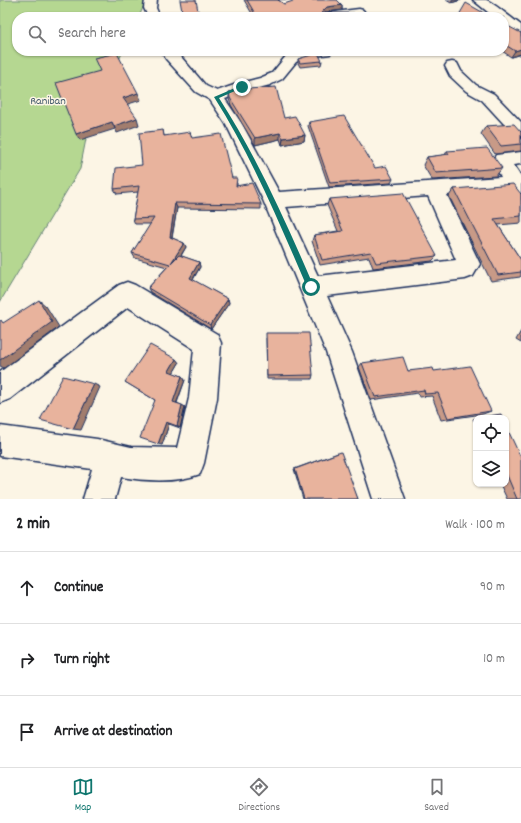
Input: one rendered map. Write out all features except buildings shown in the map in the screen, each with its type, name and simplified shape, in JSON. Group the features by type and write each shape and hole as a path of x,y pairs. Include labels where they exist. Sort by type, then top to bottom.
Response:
{"street":[{"path":"151,0 150,8 152,12"},
{"path":"283,3 297,0"},
{"path":"350,0 358,12"},
{"path":"479,0 489,6 494,12"},
{"path":"509,24 521,31"},
{"path":"171,56 201,88 216,97 234,124 273,200 339,352 389,499"},
{"path":"216,97 242,87 265,82 277,76 291,59 298,56"},
{"path":"452,66 455,73 471,88 488,97 521,132"},
{"path":"517,187 501,161 502,159 521,158"},
{"path":"273,200 434,188 517,187"},
{"path":"311,287 465,269 469,264 434,188"},
{"path":"0,389 127,293 208,343 203,398 189,463 152,464 110,460 97,454 0,441"},
{"path":"99,499 110,460"}],"green space":[{"name":"Raniban","path":"0,0 146,0 141,12 12,12 12,56 121,56 88,129 80,169 0,302"}],"route":[{"path":"242,87 216,97 234,124 273,200 311,287"}]}
